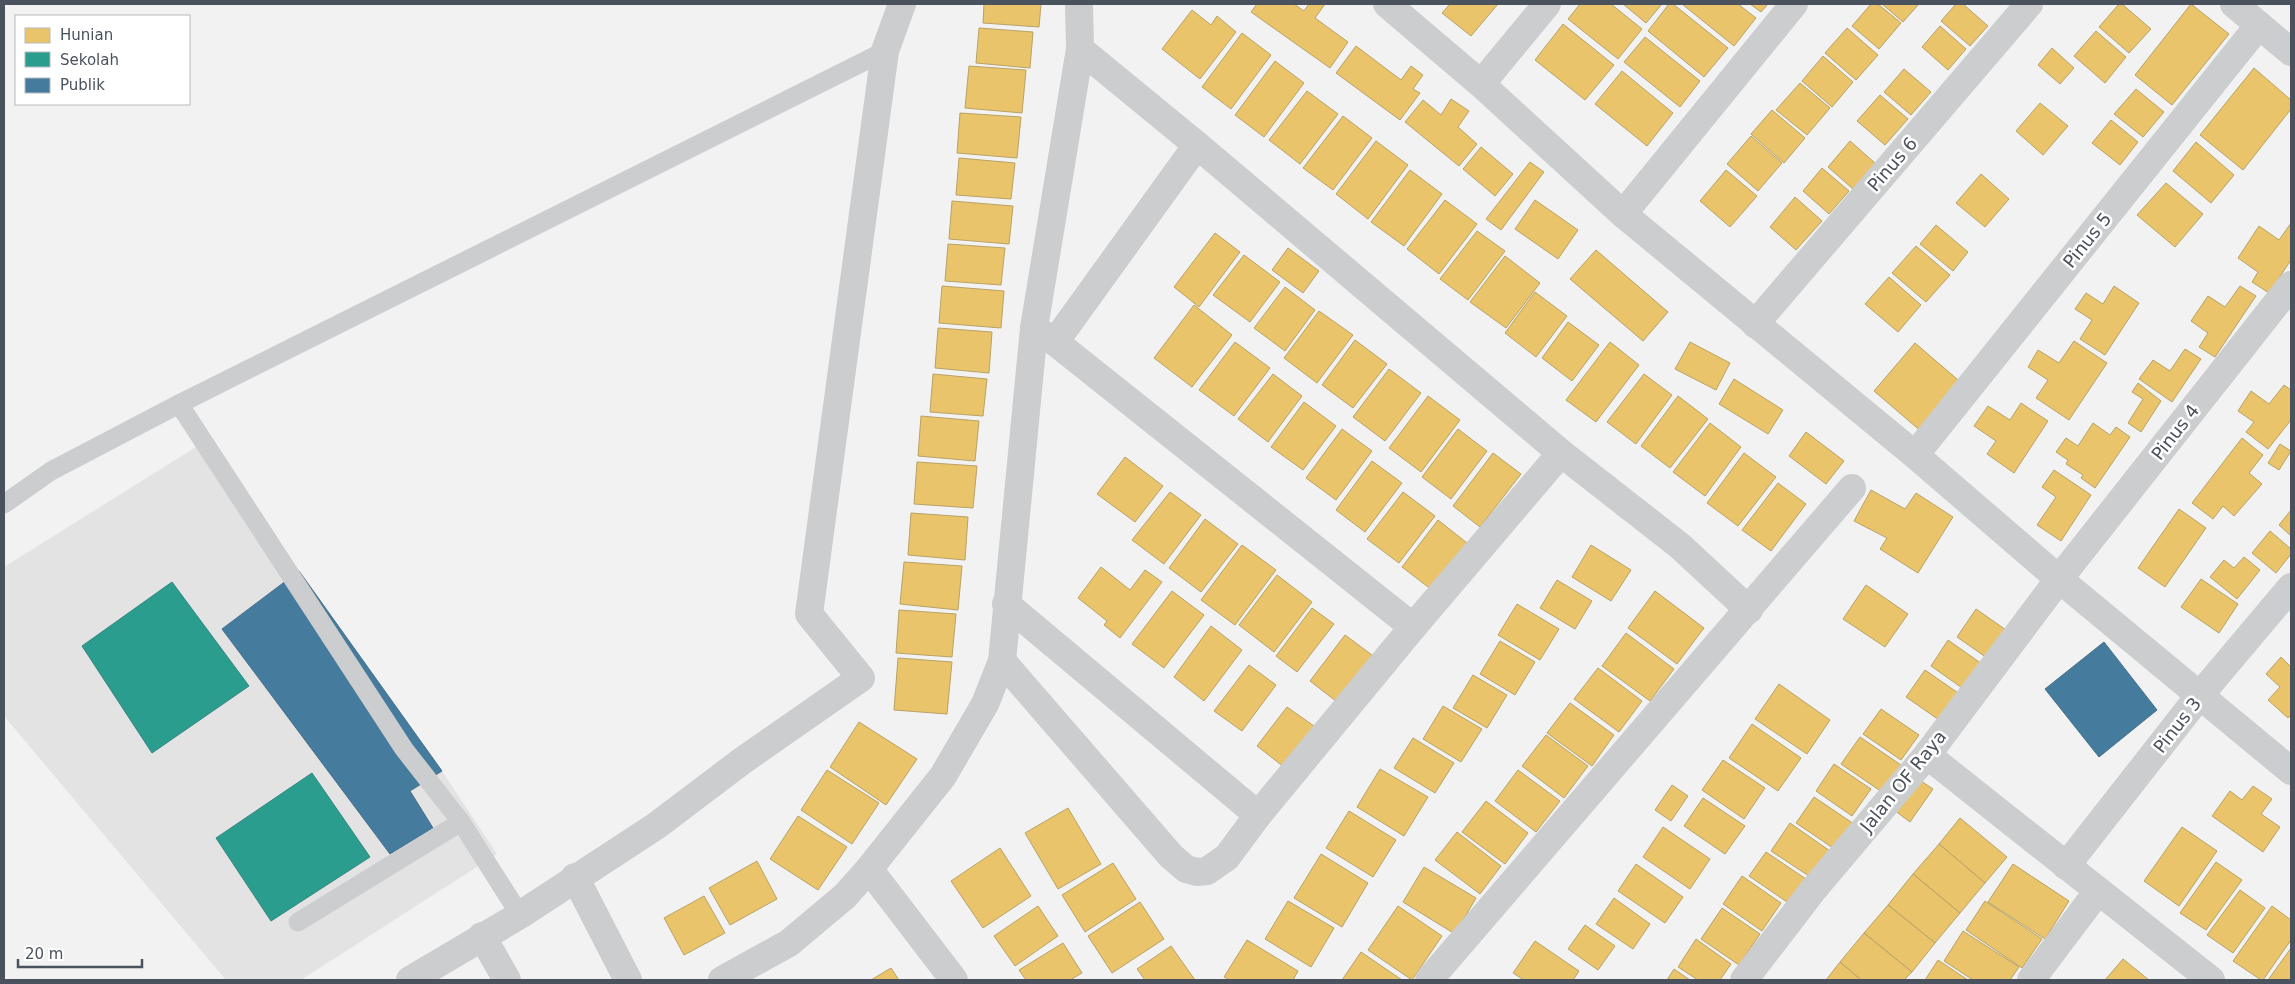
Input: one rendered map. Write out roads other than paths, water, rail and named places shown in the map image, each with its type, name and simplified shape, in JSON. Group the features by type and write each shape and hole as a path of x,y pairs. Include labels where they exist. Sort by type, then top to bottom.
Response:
{"street":[{"path":"410,980 520,914 656,826 742,761 862,678 809,614 885,50 902,4"},
{"path":"722,980 790,943 845,896 869,870 943,776 986,704 1002,661 1006,604 1044,335 1080,49 1078,4"},
{"path":"1387,4 1481,84 1623,214 1915,455 2058,579 2291,771"},
{"path":"1481,84 1547,4"},
{"path":"1623,214 1794,4"},
{"name":"Pinus 6","path":"1755,324 2029,4"},
{"path":"2234,4 2291,52"},
{"name":"Pinus 5","path":"1915,455 2259,25"},
{"path":"1080,49 1197,145 1561,454 1680,546 1749,610"},
{"path":"1044,335 1197,145"},
{"name":"Pinus 4","path":"2058,579 2291,285"},
{"path":"1044,335 1413,627"},
{"path":"1002,661 1171,856 1186,869 1197,872 1207,871 1227,857 1258,814 1413,627 1561,454"},
{"path":"1429,980 1852,488"},
{"name":"Jalan OF Raya","path":"1744,980 1813,890 1927,755 2058,579"},
{"name":"Pinus 3","path":"2066,866 2200,696 2291,586"},
{"path":"1006,604 1258,814"},
{"path":"1927,755 2211,980"},
{"path":"869,870 954,980"},
{"path":"575,877 628,980"},
{"path":"2031,980 2098,891"},
{"path":"482,936 507,980"}],"lane":[{"path":"4,504 51,471 179,404 885,50"},
{"path":"179,404 404,749 461,822 520,914"},
{"path":"298,922 461,822"}]}
